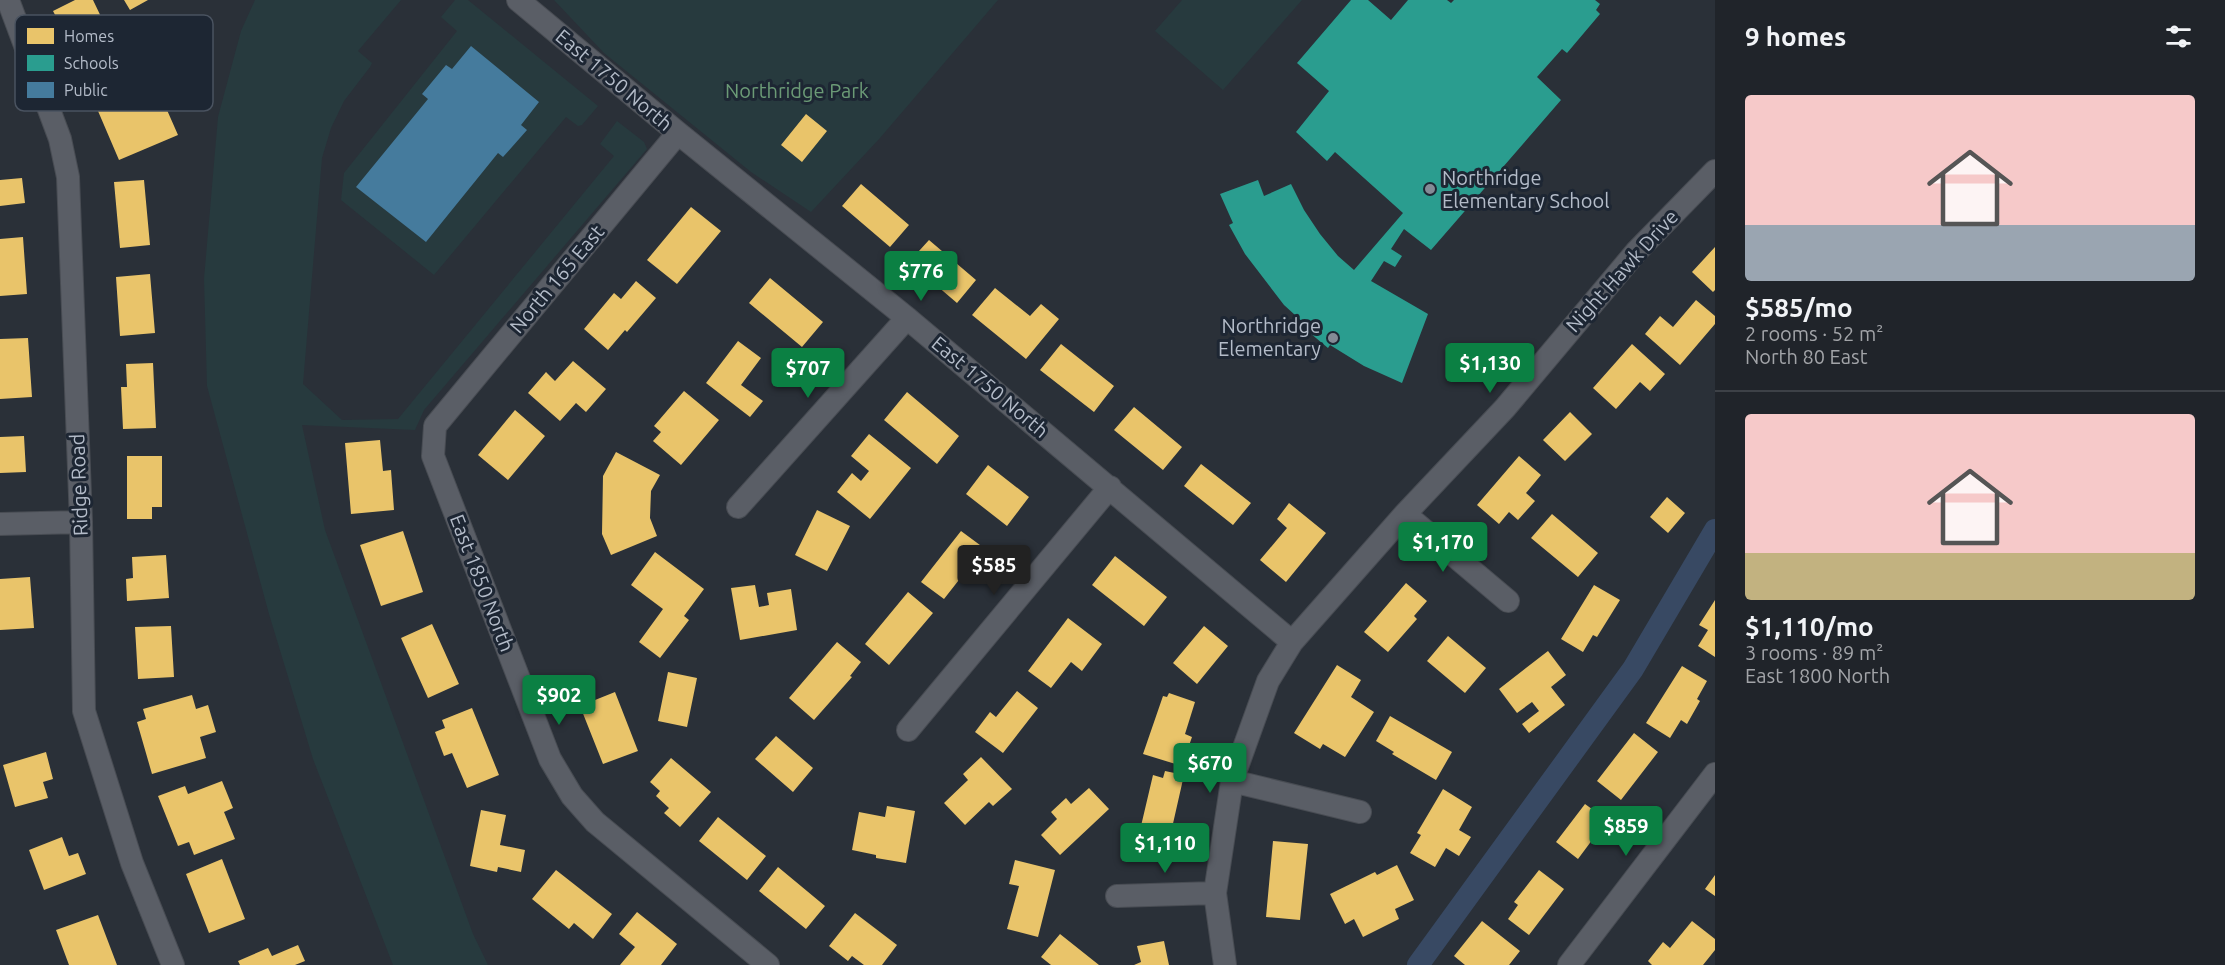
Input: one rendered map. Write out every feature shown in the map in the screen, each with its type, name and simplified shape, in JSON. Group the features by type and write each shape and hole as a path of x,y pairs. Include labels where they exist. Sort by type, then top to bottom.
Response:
{"street":[{"name":"Ridge Road","path":"8,0 15,19"},
{"name":"East 1750 North","path":"518,0 678,134 907,318 1293,642"},
{"name":"Ridge Road","path":"50,111 60,139 68,177 81,522 84,711 132,863 173,965"},
{"name":"North 165 East","path":"435,426 678,134"},
{"name":"Night Hawk Drive","path":"1226,965 1215,893 1232,781 1268,681 1293,642 1405,514 1504,408 1636,252 1715,171"},
{"path":"738,507 907,318"},
{"name":"East 1850 North","path":"435,426 433,456 550,759 572,796 596,822 756,962"},
{"path":"908,730 1110,487"},
{"path":"1405,514 1508,602"},
{"path":"0,524 81,522"},
{"path":"1569,965 1715,774"},
{"path":"1232,781 1360,812"},
{"path":"1117,896 1215,893"}],"green space":[{"path":"255,0 401,0 358,51 372,63 344,101 331,128 322,158 303,384 342,420 398,419 614,156 600,144 617,121 644,142 647,149 424,410 415,430 302,425 325,530 473,934 488,965 393,965 313,759 269,614 207,386 204,279 218,117 241,31"},
{"path":"455,0 468,0 598,106 582,125 578,126 566,117 434,275 341,200 344,173 457,31 441,17"},
{"name":"Northridge Park","path":"554,0 998,0 880,138 811,212 751,172 604,53"},
{"path":"1182,0 1302,0 1223,90 1155,31"}],"building: Homes":[{"path":"75,0 93,0 100,15 55,15 53,11"},
{"path":"124,0 148,0 130,10"},
{"path":"98,111 167,111 178,135 119,160"},
{"path":"806,114 827,131 802,162 781,145"},
{"path":"22,178 25,203 0,206 0,180"},
{"path":"144,180 150,245 120,248 114,182"},
{"path":"861,184 909,225 890,247 842,206"},
{"path":"691,207 721,231 677,284 647,260"},
{"path":"23,237 27,294 0,296 0,239"},
{"path":"929,240 976,280 957,303 909,262"},
{"path":"1715,247 1715,290 1713,292 1692,272"},
{"path":"150,274 155,333 120,336 116,277"},
{"path":"770,278 823,322 802,347 749,303"},
{"path":"636,281 656,298 608,350 584,329 614,293 621,299"},
{"path":"995,288 1030,316 1041,304 1059,319 1026,359 972,315"},
{"path":"1696,300 1715,316 1715,324 1680,365 1645,334 1660,316 1673,327"},
{"path":"28,338 32,397 0,399 0,339"},
{"path":"738,341 761,358 741,385 763,401 750,417 706,383"},
{"path":"1061,344 1114,386 1094,412 1040,370"},
{"path":"1632,344 1665,374 1650,391 1640,382 1616,409 1593,388"},
{"path":"573,361 606,389 586,412 576,403 560,421 528,393 546,372 555,381"},
{"path":"153,363 156,428 123,429 121,387 127,387 126,364"},
{"path":"684,391 719,420 681,465 653,441 661,432 654,426"},
{"path":"907,392 959,436 937,464 884,420"},
{"path":"1134,407 1182,447 1163,470 1114,430"},
{"path":"515,410 545,436 508,480 478,455"},
{"path":"1570,412 1592,434 1565,461 1543,440"},
{"path":"869,434 911,468 870,519 837,492 852,473 861,481 869,471 851,456"},
{"path":"24,436 26,472 0,473 0,437"},
{"path":"380,440 383,471 391,470 394,510 351,514 345,443"},
{"path":"616,452 660,475 651,491 650,518 657,536 611,555 602,534 603,476"},
{"path":"127,456 162,456 162,507 152,507 152,519 127,519"},
{"path":"1519,456 1541,475 1526,493 1535,501 1518,520 1509,512 1499,524 1477,505"},
{"path":"1201,464 1251,503 1233,525 1184,486"},
{"path":"988,465 1029,497 1007,526 966,494"},
{"path":"1667,497 1685,513 1668,533 1650,517"},
{"path":"1289,503 1326,533 1286,582 1260,560 1287,528 1277,519"},
{"path":"817,510 850,526 827,571 795,555"},
{"path":"1552,514 1598,553 1578,577 1531,538"},
{"path":"403,531 423,592 381,606 360,545"},
{"path":"961,531 984,548 944,599 921,582"},
{"path":"655,552 704,589 684,616 689,620 660,658 639,642 663,609 631,585"},
{"path":"166,555 169,598 127,601 126,579 133,578 132,557"},
{"path":"1115,556 1167,597 1144,626 1092,585"},
{"path":"30,577 34,628 0,630 0,579"},
{"path":"1406,583 1427,601 1414,616 1417,619 1388,652 1364,632"},
{"path":"755,585 759,607 769,605 767,593 791,589 797,630 740,640 731,588"},
{"path":"1594,585 1620,600 1597,637 1593,635 1583,652 1561,639"},
{"path":"908,592 933,613 889,665 865,644"},
{"path":"1715,600 1715,657 1698,646 1708,630 1699,625"},
{"path":"1068,618 1102,644 1082,671 1071,662 1051,688 1028,671"},
{"path":"432,624 459,684 428,698 401,638"},
{"path":"171,626 174,677 138,679 135,627"},
{"path":"1204,626 1228,646 1197,684 1173,663"},
{"path":"1448,636 1486,668 1465,693 1427,661"},
{"path":"837,642 861,662 850,676 852,677 814,720 789,698"},
{"path":"1548,651 1566,675 1551,687 1565,705 1529,733 1522,724 1539,711 1532,702 1517,713 1499,689"},
{"path":"1337,665 1361,680 1351,697 1374,712 1345,757 1323,744 1320,749 1294,733"},
{"path":"1682,666 1707,681 1697,699 1700,701 1687,724 1681,720 1670,738 1646,723"},
{"path":"668,672 697,678 687,727 658,721"},
{"path":"1017,691 1038,708 1003,753 975,732 990,712 996,717"},
{"path":"615,692 638,751 603,764 580,706"},
{"path":"1169,693 1195,702 1185,734 1192,737 1182,766 1143,754 1163,696 1167,697"},
{"path":"192,695 196,709 208,705 216,732 200,737 206,758 152,774 137,722 146,719 143,709"},
{"path":"472,708 499,775 467,788 452,753 444,756 435,732 445,728 442,720"},
{"path":"1390,716 1452,752 1436,780 1392,754 1394,752 1376,741"},
{"path":"1634,733 1658,752 1621,800 1597,781"},
{"path":"776,736 813,768 793,792 755,759"},
{"path":"46,752 53,779 43,782 48,798 15,807 3,765"},
{"path":"981,757 1012,789 993,806 989,802 965,825 944,803 968,780 963,774"},
{"path":"671,758 711,792 680,827 664,813 669,808 656,796 660,791 650,782"},
{"path":"1165,771 1184,775 1167,850 1137,843 1153,775 1163,778"},
{"path":"222,781 233,808 224,812 235,839 194,855 189,842 178,846 158,796 185,786 188,794"},
{"path":"1089,788 1109,809 1060,855 1041,835 1057,819 1051,812 1066,798 1071,804"},
{"path":"1443,789 1472,807 1459,830 1471,837 1459,856 1446,848 1435,867 1410,853 1421,835 1417,833"},
{"path":"1585,804 1607,820 1578,859 1556,842"},
{"path":"887,806 915,811 906,863 876,858 876,855 852,850 859,812 885,817"},
{"path":"481,810 506,815 500,845 525,850 521,872 498,867 497,872 470,866"},
{"path":"718,817 766,856 747,880 699,841"},
{"path":"62,837 69,856 78,853 86,874 44,890 29,850"},
{"path":"1273,841 1308,844 1300,920 1266,917"},
{"path":"222,859 245,919 209,933 186,874"},
{"path":"1015,860 1055,870 1038,937 1007,929 1019,886 1009,884"},
{"path":"1397,865 1414,900 1395,909 1399,919 1363,937 1354,919 1345,924 1330,894 1375,872 1377,875"},
{"path":"778,867 825,906 806,929 759,891"},
{"path":"556,870 612,914 593,939 574,923 569,929 532,899"},
{"path":"1539,870 1564,889 1529,935 1508,919 1518,905 1514,902"},
{"path":"1715,875 1715,896 1705,889"},
{"path":"637,912 677,944 661,965 620,965 635,947 619,934"},
{"path":"855,913 897,945 882,965 864,965 852,956 848,961 829,946"},
{"path":"98,915 117,965 69,965 56,930"},
{"path":"1482,921 1520,951 1509,965 1465,965 1454,956"},
{"path":"1692,921 1715,939 1715,950 1703,965 1652,965 1648,961 1663,942 1670,948"},
{"path":"1060,934 1099,965 1051,965 1041,957"},
{"path":"1164,941 1169,965 1134,965 1141,962 1137,946"},
{"path":"298,945 305,961 295,965 240,965 238,961 268,948 272,956"}],"building: Schools":[{"name":"Northridge Elementary School","path":"1351,0 1368,0 1391,20 1408,0 1447,0 1451,3 1454,0 1595,0 1600,4 1596,10 1600,14 1567,53 1562,49 1537,77 1561,100 1431,250 1404,229 1391,249 1402,256 1395,267 1384,261 1371,281 1428,314 1402,383 1364,366 1330,345 1328,348 1304,328 1306,325 1284,305 1245,254 1229,225 1233,223 1220,194 1258,180 1264,196 1291,184 1320,234 1338,256 1354,270 1403,213 1335,152 1327,161 1296,132 1329,91 1297,63"}],"building: Public":[{"path":"471,46 539,102 521,125 527,130 503,157 498,153 426,242 356,187 428,99 422,94 446,65 452,69"}],"waterway":[{"path":"1418,965 1633,669 1715,530"}],"place":[{"name":"Northridge Elementary School","path":"1430,189"},
{"name":"Northridge Elementary","path":"1333,338"}]}
